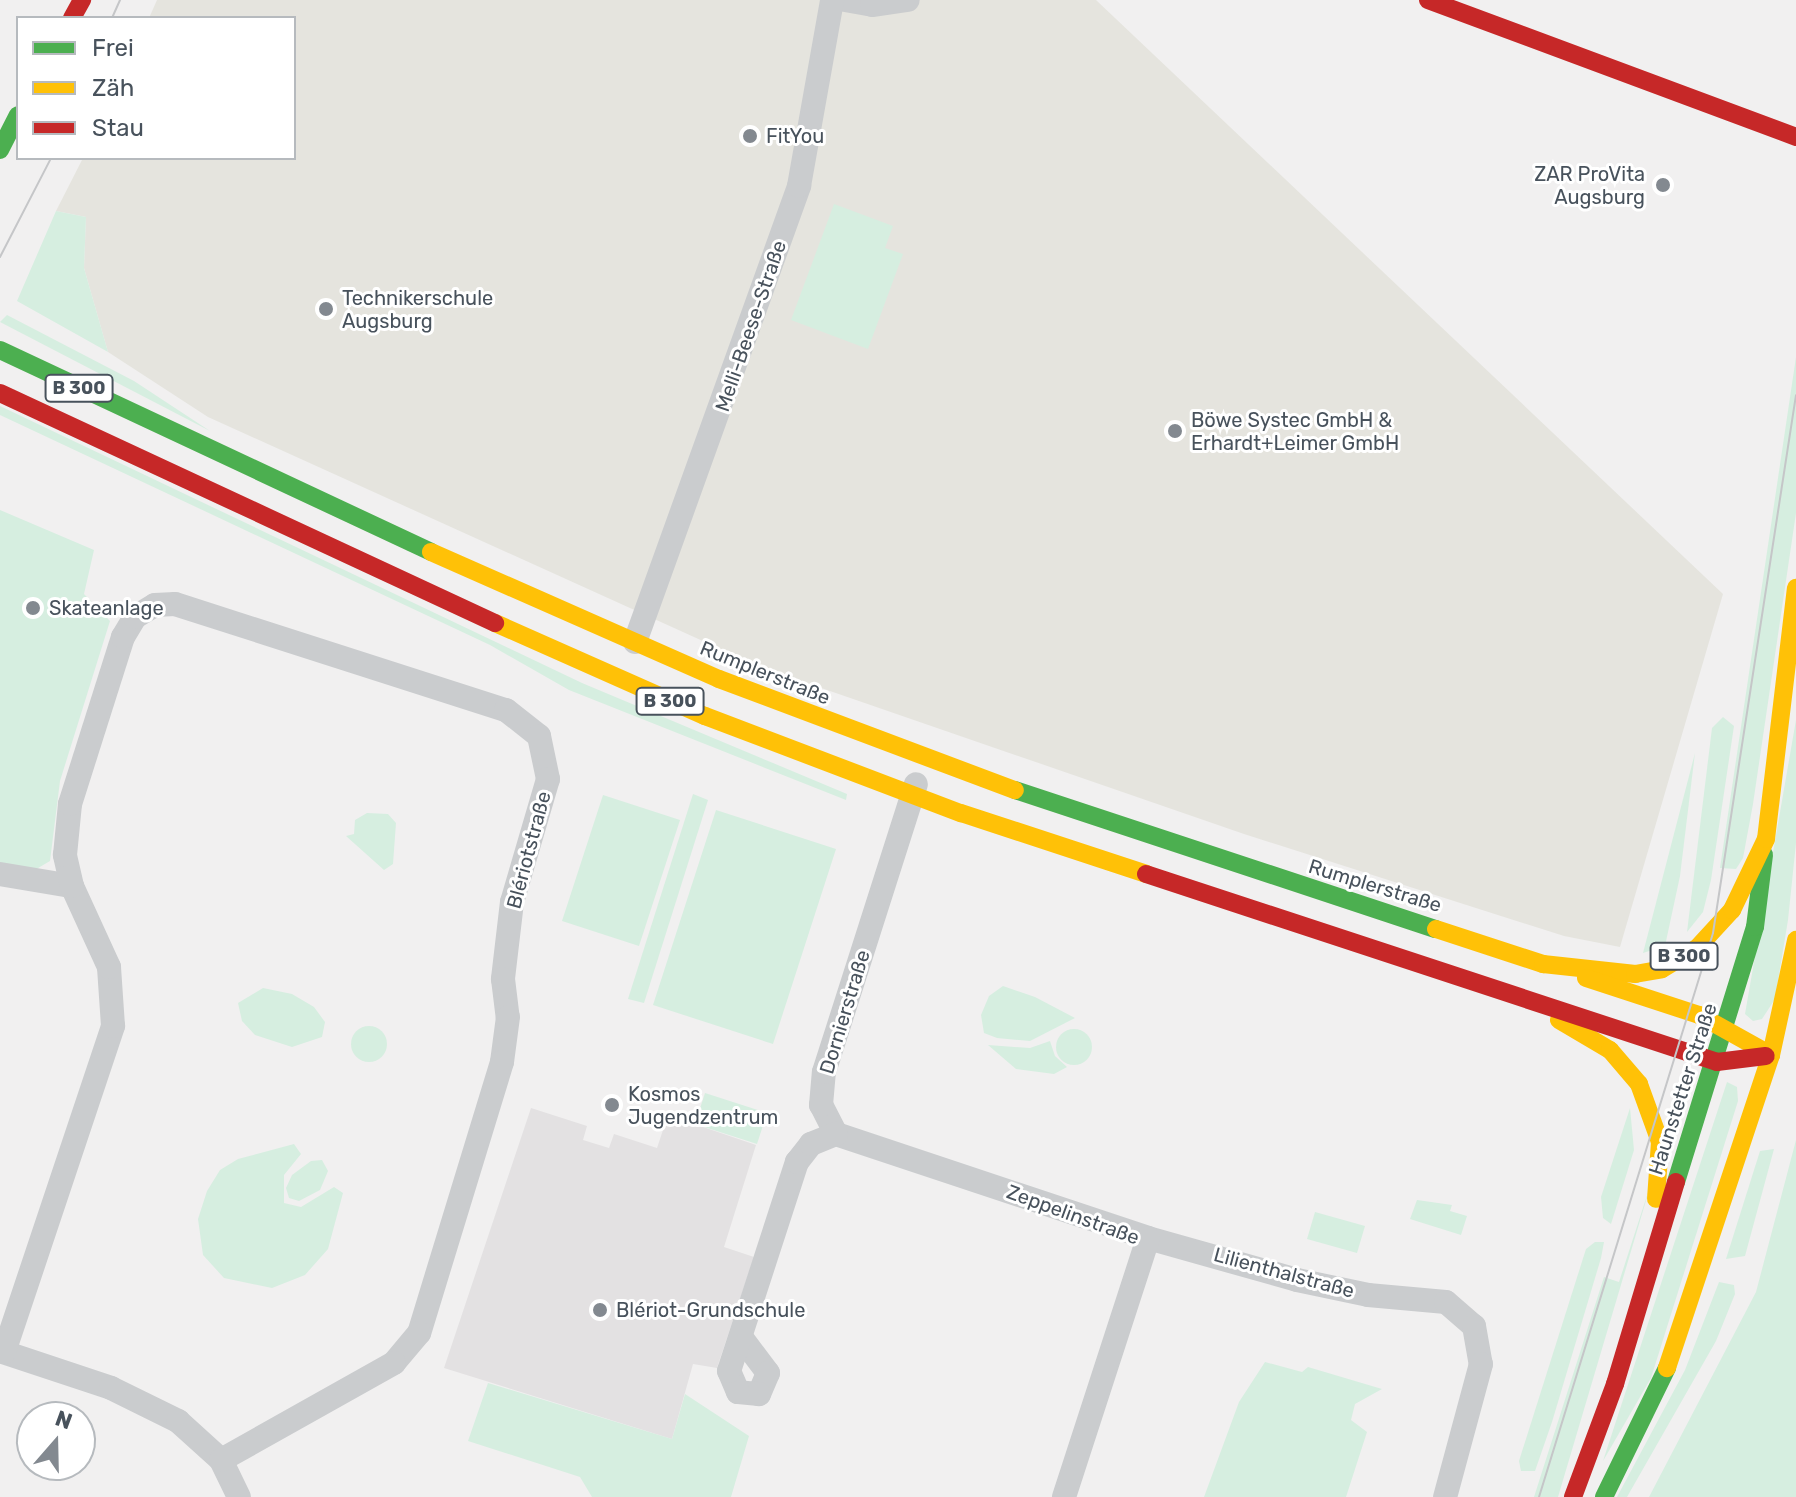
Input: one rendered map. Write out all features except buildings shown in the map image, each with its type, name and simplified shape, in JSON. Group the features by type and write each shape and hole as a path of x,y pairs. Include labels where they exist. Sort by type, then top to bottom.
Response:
{"main road":[{"path":"1428,0 1796,137"},
{"path":"0,150 16,119"},
{"name":"Rumplerstraße","path":"0,350 635,642 926,759 1727,1027 1771,1055"},
{"name":"B 300","path":"0,393 546,647 912,795 1510,990 1717,1062 1771,1055"},
{"name":"Haunstetter Straße","path":"1573,1497 1615,1384 1633,1313 1717,1062 1755,927 1796,588"},
{"name":"Rumplerstraße","path":"1543,964 1635,974 1672,963 1697,948 1732,910 1766,839"},
{"path":"1604,1497 1680,1342 1771,1055 1796,940"},
{"path":"1510,990 1610,1050 1639,1084 1650,1106 1662,1165 1633,1313"}],"street":[{"name":"Melli-Beese-Straße","path":"635,642 799,186 832,0"},
{"path":"845,0 872,5 908,0"},
{"name":"Blériotstraße","path":"2,1352 113,1026 109,967 72,886 65,855 70,804 123,637 135,617 155,605 175,604 506,710 539,736 548,779 512,902 503,979 508,1017 502,1062 419,1333 394,1363 221,1460"},
{"name":"Dornierstraße","path":"836,1134 821,1105 824,1072 926,759"},
{"path":"0,874 72,886"},
{"path":"741,1337 797,1162 811,1144 836,1134"},
{"name":"Zeppelinstraße","path":"836,1134 1148,1238 1064,1497"},
{"name":"Lilienthalstraße","path":"1148,1238 1329,1288 1446,1302 1465,1316 1480,1345 1479,1386 1445,1497"},
{"path":"2,1352 160,1411 203,1439 221,1460 239,1497"}],"shaded area":[{"path":"157,0 1096,0 1723,594 1620,947 1564,936 1244,834 758,666 208,417 108,352 84,268 86,217 56,211 82,160 296,160 296,16 150,16"},
{"name":"Blériot-Grundschule","path":"531,1108 587,1126 583,1140 609,1148 614,1134 657,1148 668,1115 756,1145 724,1247 754,1257 717,1368 693,1364 672,1439 444,1368"}],"green space":[{"path":"834,204 893,226 885,248 903,254 868,349 791,320"},
{"path":"56,211 86,217 84,268 108,352 17,301"},
{"path":"7,315 134,381 210,431 0,322"},
{"path":"1796,357 1796,513 1753,804 1743,858 1736,869 1720,868"},
{"path":"0,406 582,683 847,794 846,800 569,690 490,645 0,415"},
{"path":"0,510 94,550 84,594 110,621 60,781 50,861 33,871 0,863"},
{"path":"1723,717 1734,726 1711,880 1703,912 1687,932 1712,728"},
{"path":"1796,720 1796,843 1788,920 1775,999 1762,1019 1753,1021 1745,1014"},
{"path":"1695,753 1680,876 1665,946 1643,953"},
{"path":"693,794 708,800 644,1003 628,999"},
{"path":"603,795 680,820 639,946 562,921"},
{"path":"716,810 836,849 773,1044 653,1005"},
{"path":"367,813 388,814 396,823 393,864 384,870 346,836 354,834 355,820"},
{"path":"1003,986 1035,997 1075,1018 1030,1041 997,1038 984,1033 981,1015 989,996"},
{"path":"263,988 292,994 314,1007 325,1022 322,1037 292,1047 255,1035 242,1021 238,1003"},
{"path":"369,1026 381,1032 387,1044 381,1056 369,1062 357,1056 351,1044 357,1032"},
{"path":"1074,1029 1087,1034 1092,1047 1087,1060 1074,1065 1061,1060 1056,1047 1061,1034"},
{"path":"1050,1041 1055,1056 1067,1067 1054,1074 1016,1069 988,1045 1030,1048"},
{"path":"1727,1082 1737,1087 1738,1101 1651,1378 1603,1461"},
{"path":"705,1093 767,1113 757,1144 695,1124"},
{"path":"1630,1108 1634,1150 1611,1224 1603,1218 1601,1197"},
{"path":"1796,1140 1796,1497 1649,1497 1756,1292"},
{"path":"294,1144 301,1154 284,1175 284,1203 301,1207 334,1187 343,1193 328,1249 305,1275 272,1288 224,1278 203,1255 198,1219 207,1191 220,1170 238,1159"},
{"path":"1774,1149 1745,1256 1726,1259 1760,1151"},
{"path":"322,1160 328,1171 320,1190 299,1201 289,1198 286,1188 292,1175 311,1161"},
{"path":"1653,1177 1558,1497 1534,1497 1604,1277 1619,1282"},
{"path":"1417,1200 1452,1205 1450,1211 1467,1216 1461,1235 1410,1219"},
{"path":"1315,1212 1365,1226 1357,1253 1307,1239"},
{"path":"1595,1242 1604,1242 1601,1258 1552,1422 1535,1471 1521,1471 1519,1461 1586,1249"},
{"path":"1719,1282 1734,1285 1735,1294 1716,1341 1627,1497 1617,1497 1685,1370"},
{"path":"1265,1362 1302,1372 1308,1367 1382,1389 1355,1404 1351,1420 1367,1432 1346,1497 1204,1497 1239,1402"},
{"path":"488,1383 672,1439 685,1394 749,1436 731,1497 592,1497 580,1477 468,1441"}],"tram line":[{"path":"113,16 120,0"},
{"path":"0,257 50,160"},
{"path":"1539,1497 1713,933 1796,395"}],"traffic: fast":[{"path":"0,150 16,119"},
{"path":"0,350 431,552"},
{"path":"1015,790 1436,929"},
{"path":"1676,1182 1755,927 1764,855"},
{"path":"1604,1497 1667,1368"}],"traffic: slow":[{"path":"431,552 719,679 1015,790"},
{"path":"1436,929 1543,964 1635,974 1662,969 1697,948 1732,910 1766,839 1796,588"},
{"path":"495,623 705,716 961,813 1146,874"},
{"path":"1766,1056 1771,1055 1796,940"},
{"path":"1586,978 1699,1015 1771,1055 1667,1368"},
{"path":"1559,1020 1610,1050 1639,1084 1660,1142 1656,1199"}],"traffic: jam":[{"path":"73,16 82,0"},
{"path":"1428,0 1796,137"},
{"path":"0,393 495,623"},
{"path":"1146,874 1717,1062 1766,1056"},
{"path":"1573,1497 1615,1384 1676,1182"}],"place":[{"name":"FitYou","path":"750,136"},
{"name":"ZAR ProVita Augsburg","path":"1663,185"},
{"name":"Technikerschule Augsburg","path":"326,309"},
{"name":"Böwe Systec GmbH & Erhardt+Leimer GmbH","path":"1175,431"},
{"name":"Skateanlage","path":"33,608"},
{"name":"Kosmos Jugendzentrum","path":"612,1105"},
{"name":"Blériot-Grundschule","path":"600,1310"}]}
